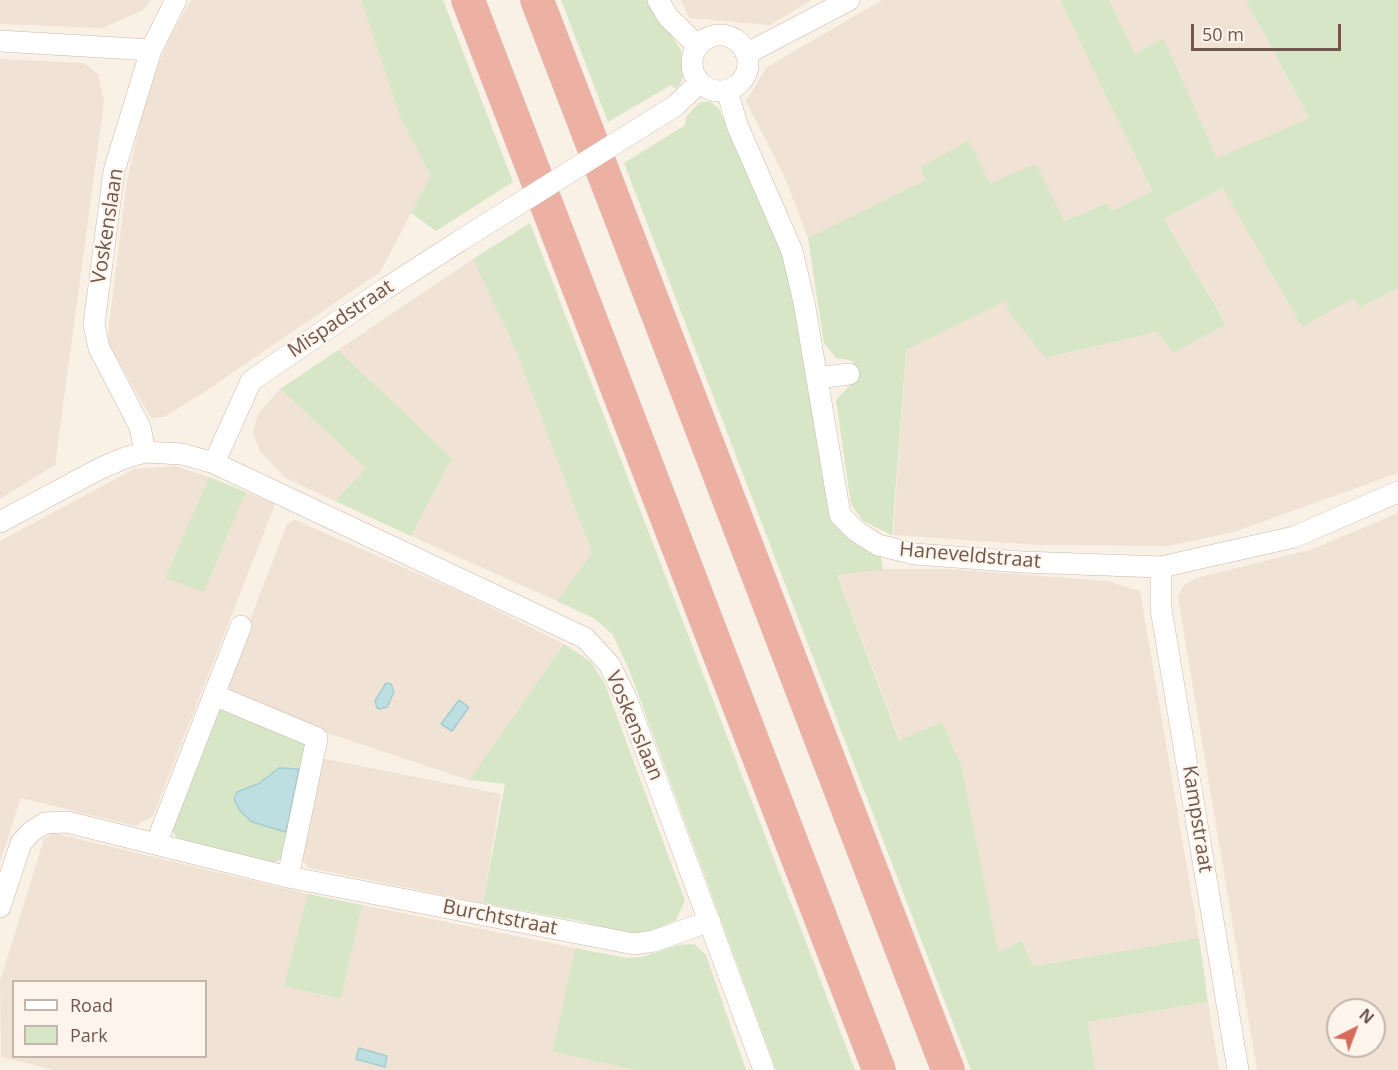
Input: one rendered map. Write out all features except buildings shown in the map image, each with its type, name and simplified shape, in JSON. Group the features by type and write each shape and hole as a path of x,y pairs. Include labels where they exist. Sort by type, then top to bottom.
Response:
{"highway":[{"path":"468,0 879,1070"},
{"path":"537,0 948,1070"}],"street":[{"name":"Voskenslaan","path":"145,452 140,427 99,348 94,324 114,171 151,50 176,0"},
{"path":"658,0 673,22 698,46"},
{"path":"746,54 849,0"},
{"path":"720,35 736,41 746,54 748,63 742,80 727,90 712,90 700,82 692,64 698,46 712,36 720,35"},
{"path":"0,41 151,50"},
{"name":"Mispadstraat","path":"214,463 251,381 385,289 675,106 700,82"},
{"name":"Haneveldstraat","path":"727,90 737,125 792,251 818,378 840,515 856,531 878,545 915,554 1022,562 1161,567 1294,537 1398,492"},
{"path":"818,378 849,374"},
{"path":"0,522 101,468 145,452 182,454 214,463"},
{"name":"Voskenslaan","path":"214,463 585,638 609,664 627,700 764,1070"},
{"name":"Kampstraat","path":"1161,567 1161,609 1238,1070"},
{"path":"156,844 241,626"},
{"path":"214,694 317,738 288,877"},
{"name":"Burchtstraat","path":"0,907 21,843 31,832 45,823 67,822 288,877 634,944 654,941 710,921"}],"shaded area":[{"path":"0,0 151,0 143,10 103,28 0,24"},
{"path":"191,0 361,0 399,114 431,176 380,272 200,395 164,417 151,418 108,343 109,325 127,180 149,87 170,37"},
{"path":"681,0 812,0 770,25 689,18"},
{"path":"882,0 1060,0 1152,191 1111,211 1106,203 1064,221 1036,165 990,183 969,140 920,167 925,180 808,238 785,178 746,101 767,67"},
{"path":"1109,0 1246,0 1309,118 1217,158 1164,38 1135,55"},
{"path":"0,59 84,63 98,74 104,102 55,465 0,499"},
{"path":"1224,188 1302,327 1355,297 1361,308 1398,288 1398,473 1234,532 1169,546 1040,545 893,535 906,350 1005,300 1013,316 1045,358 1157,332 1173,353 1226,323 1164,219"},
{"path":"473,259 517,353 592,553 557,601 411,536 452,458 338,350"},
{"path":"280,389 366,468 335,501 285,478 260,451 253,432 258,414"},
{"path":"175,466 209,477 166,577 204,592 246,492 275,504 153,816 135,826 21,798 0,862 0,541 134,469"},
{"path":"1398,513 1398,1070 1257,1070 1178,597 1184,585 1196,578 1313,549"},
{"path":"295,520 464,594 564,644 469,780 325,732 223,690 287,524"},
{"path":"866,569 949,569 1107,581 1140,591 1199,938 1033,966 998,952 961,764 942,722 900,740 837,574"},
{"path":"321,758 501,794 483,903 309,868 301,859"},
{"path":"53,833 308,894 285,986 341,999 362,905 575,948 554,1052 636,1070 54,1070 1,1057 0,981 44,839"},
{"path":"1208,1002 1219,1070 1095,1070 1088,1022"}],"green space":[{"path":"361,0 443,0 513,182 436,231 411,213 431,176 399,114"},
{"path":"561,0 648,0 681,50 683,76 680,85 675,89 671,85 608,122"},
{"path":"1060,0 1109,0 1135,54 1164,38 1217,158 1309,118 1246,0 1398,0 1398,288 1360,308 1354,298 1302,327 1223,188 1164,219 1226,324 1173,353 1157,332 1045,358 1012,316 1005,301 906,350 892,535 863,521 851,504 836,400 851,384 853,361 836,358 824,343 808,238 925,180 920,167 969,140 990,183 1036,164 1064,221 1107,203 1111,211 1152,191"},
{"path":"710,101 719,109 782,249 844,533 856,545 881,557 883,569 837,575 899,740 942,722 961,764 998,952 1022,941 1033,966 1199,938 1208,1002 1088,1022 1095,1070 971,1070 624,163 685,125 686,117 699,103"},
{"path":"530,223 855,1070 776,1070 630,672 613,635 595,619 557,601 592,553 517,353 473,259"},
{"path":"338,350 452,458 411,536 335,501 366,468 280,389"},
{"path":"209,477 246,492 204,592 165,578"},
{"path":"564,644 591,662 605,684 685,901 676,920 656,929 630,935 580,921 483,903 505,784 469,780"},
{"path":"221,706 302,739 307,749 286,855 273,864 178,840 171,828","holes":["272,773 252,822 237,792 258,784"]},
{"path":"308,894 362,905 341,999 284,986"},
{"path":"694,944 706,955 746,1070 636,1070 553,1052 575,948 626,958 642,957 678,945"}],"water":[{"path":"386,683 391,684 394,692 387,707 380,709 377,708 375,701"},
{"path":"459,700 469,707 452,731 441,724"},
{"path":"279,768 299,769 286,832 252,822 240,811 234,799 237,792 258,784"},
{"path":"359,1048 387,1056 385,1067 356,1059"}]}
